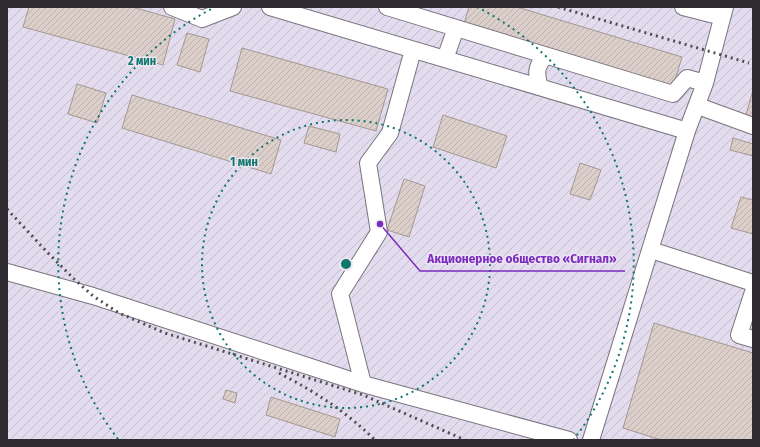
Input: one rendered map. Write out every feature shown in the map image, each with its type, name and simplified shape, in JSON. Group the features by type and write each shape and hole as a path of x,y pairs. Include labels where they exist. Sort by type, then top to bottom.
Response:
{"lane":[{"path":"172,7 202,19 233,7"},
{"path":"270,7 688,131"},
{"path":"387,7 673,94 687,78 705,83"},
{"path":"591,440 688,131 698,106 723,12 683,7"},
{"path":"445,59 456,28"},
{"path":"362,384 340,294 379,232 368,163 390,133 413,50"},
{"path":"540,87 536,72 539,62 546,56"},
{"path":"698,106 753,126"},
{"path":"651,250 753,283"},
{"path":"7,272 93,296 362,384 569,440"},
{"path":"753,292 739,335 753,339"}],"shaded area":[{"path":"7,7 753,7 753,440 7,440"}],"building":[{"path":"29,7 132,7 175,19 163,65 23,27"},
{"path":"469,7 517,7 682,57 672,91 463,27"},
{"path":"187,33 209,39 200,72 177,65"},
{"path":"242,48 388,89 376,131 230,91"},
{"path":"77,84 106,93 97,123 68,114"},
{"path":"753,90 753,121 745,118"},
{"path":"132,95 281,140 271,174 122,128"},
{"path":"443,115 507,136 496,168 433,147"},
{"path":"309,126 340,134 336,152 304,143"},
{"path":"733,138 753,144 753,156 730,150"},
{"path":"580,163 601,170 590,200 570,194"},
{"path":"404,179 425,186 409,237 387,230"},
{"path":"741,197 753,200 753,234 731,228"},
{"path":"654,323 753,353 753,440 661,440 623,428"},
{"path":"226,390 237,393 235,403 223,399"},
{"path":"271,397 340,419 335,437 266,415"}],"railway":[{"path":"558,7 749,63"},
{"path":"7,209 74,279 93,296 119,313 165,333 363,395 465,440"},
{"path":"279,373 330,403 364,429 375,440"}],"place":[{"name":"Акционерное общество «Сигнал»","path":"380,224"}]}
